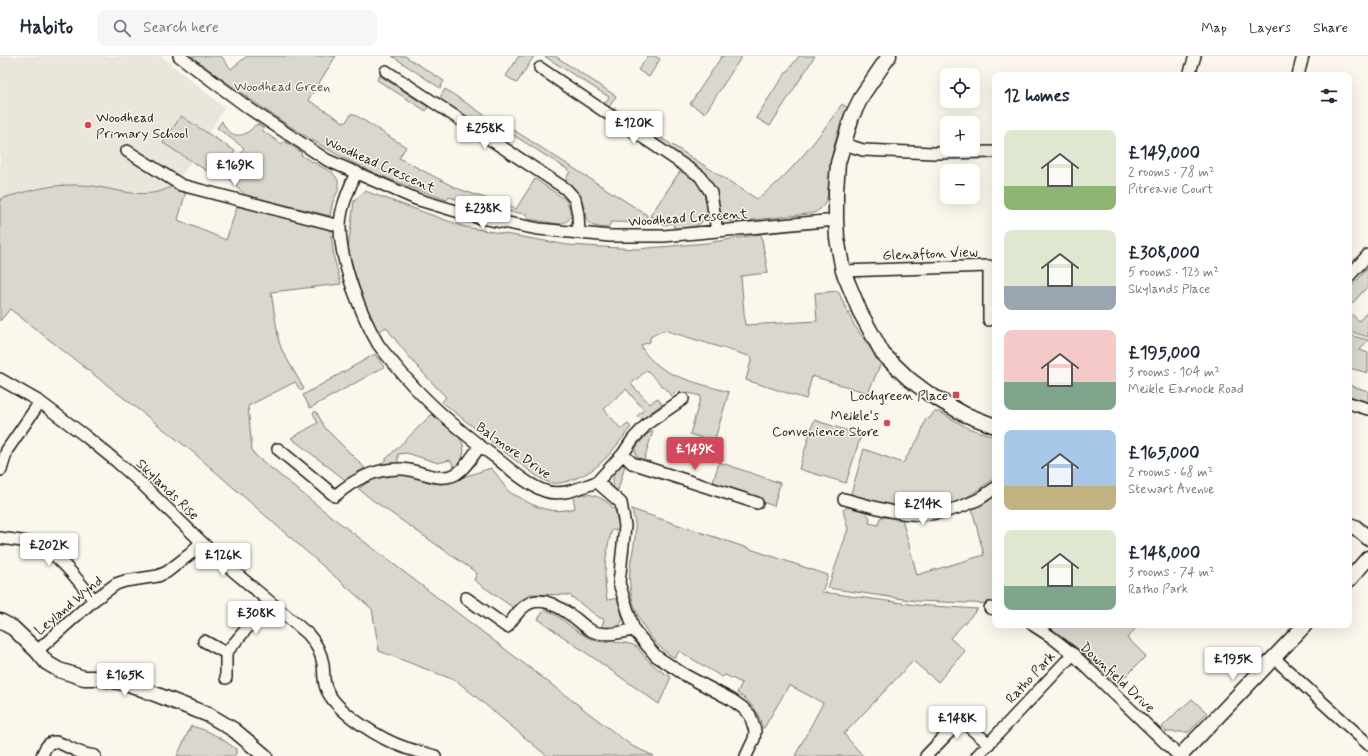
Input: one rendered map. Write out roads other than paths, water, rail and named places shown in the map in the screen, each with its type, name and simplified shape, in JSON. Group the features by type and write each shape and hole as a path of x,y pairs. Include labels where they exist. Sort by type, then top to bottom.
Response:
{"street":[{"name":"Woodhead Crescent","path":"179,56 250,109 327,160 416,199 476,217 539,229 610,236 664,236 836,220"},
{"path":"889,56 863,94 852,116 838,163 836,220 837,238 843,271 860,312 883,354 909,379 929,394 964,414 992,425"},
{"path":"1190,72 1195,56"},
{"path":"1299,72 1303,56"},
{"path":"540,68 700,176 711,193 717,231"},
{"path":"386,71 566,189 575,199 578,214 579,233"},
{"path":"844,144 863,150 934,153 992,152"},
{"path":"127,151 181,185 340,226"},
{"name":"Balmore Drive","path":"356,172 343,205 340,226 342,247 348,273 361,310 378,344 411,385 428,402 480,446 533,485 545,491 558,493 597,482"},
{"path":"1352,273 1368,255"},
{"name":"Glenafton View","path":"843,271 989,266 989,320"},
{"name":"Skylands Rise","path":"0,379 40,402 84,435 142,483 201,542 308,634 321,653 326,686 329,695 345,713 354,720 405,748 435,756"},
{"path":"683,399 648,423 633,439 623,454 597,482 621,503 625,526 620,583 634,630 656,656 686,675 732,700 750,715 754,724 754,735 746,756"},
{"path":"1,470 4,449 40,402"},
{"path":"1352,404 1368,409"},
{"path":"278,450 335,496 348,484 361,477 384,470 403,469 441,478 454,475 462,470 480,446"},
{"path":"623,454 632,463 757,503"},
{"path":"844,498 898,513 923,515 937,514 952,510 978,500 992,490"},
{"path":"1352,526 1368,538"},
{"path":"0,538 42,547 62,563 94,600"},
{"name":"Leyland Wynd","path":"37,651 94,600 116,584 125,580 158,576 168,572 190,554 201,542"},
{"path":"1352,577 1368,558"},
{"path":"466,598 507,627 518,612 530,603 543,601 551,603 592,631 602,634 613,634 634,630"},
{"path":"226,678 226,652 269,602"},
{"path":"0,621 13,628 47,663 59,670 84,678 97,678 129,684 209,716 224,723 257,753"},
{"name":"Downfield Drive","path":"1038,628 1072,654 1180,756"},
{"path":"1180,756 1302,628"},
{"path":"204,641 226,652"},
{"name":"Ratho Park","path":"977,756 1072,654"},
{"path":"1274,658 1368,744"},
{"path":"926,756 961,720 989,744"},
{"path":"42,756 46,747 54,742 58,742 76,751 95,756"}],"place":[{"name":"Woodhead Primary School","path":"88,125"},
{"name":"Lochgreen Place","path":"956,395"},
{"name":"Meikle's Convenience Store","path":"887,423"}],"park label":[{"name":"Woodhead Green","path":"282,86"}]}
